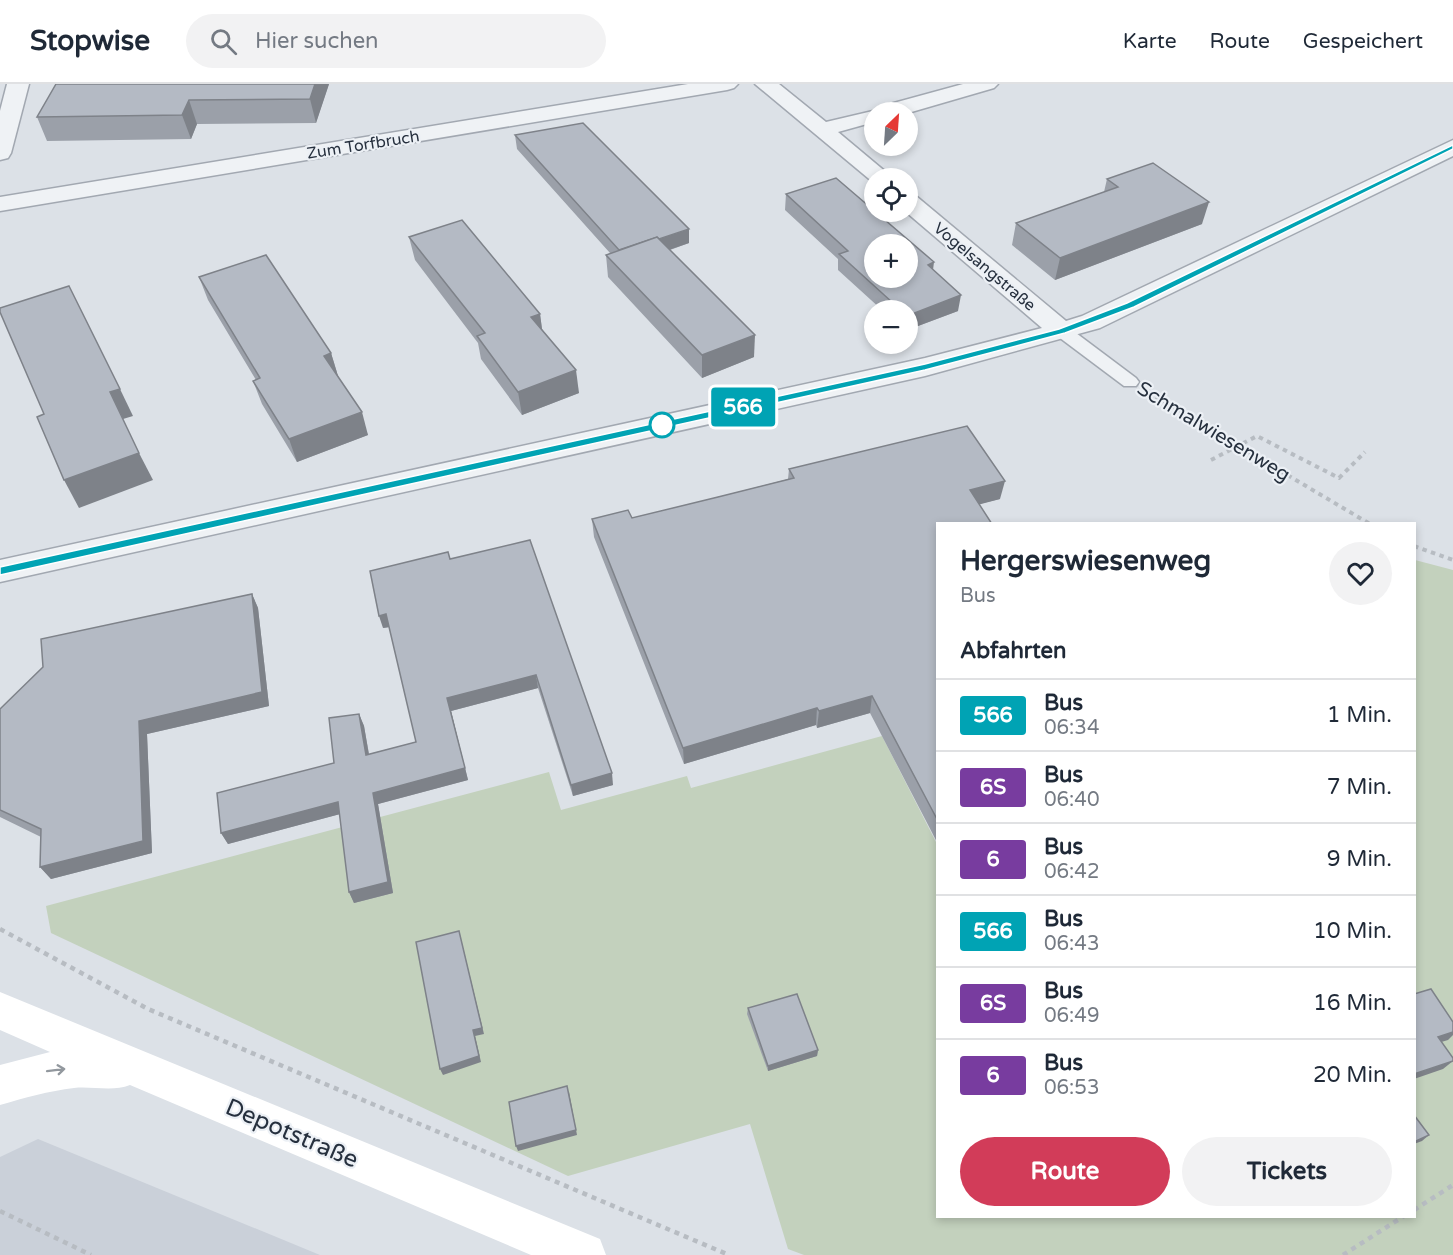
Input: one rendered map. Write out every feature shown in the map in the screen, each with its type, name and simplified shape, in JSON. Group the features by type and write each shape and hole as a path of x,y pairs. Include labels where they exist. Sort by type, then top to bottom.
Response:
{"main road":[{"name":"Depotstraße","path":"0,1011 584,1255"},
{"path":"0,1085 39,1072 96,1065 148,1073"}],"street":[{"path":"0,153 18,84"},
{"name":"Zum Torfbruch","path":"0,204 727,84"},
{"path":"766,84 869,168"},
{"path":"918,103 987,84"},
{"path":"823,129 864,119"},
{"path":"0,571 925,367 1062,331 1130,305 1453,147"},
{"name":"Vogelsangstraße","path":"918,209 1062,331"}],"lane":[{"name":"Schmalwiesenweg","path":"1062,331 1130,382"}],"path":[{"name":"Schmalwiesenweg","path":"1130,382 1367,522"},
{"path":"1211,460 1257,436 1339,478 1365,452"},
{"path":"1416,547 1453,560"},
{"path":"0,929 148,1009 729,1255"},
{"path":"1416,1209 1453,1185"},
{"path":"0,1211 91,1255"},
{"path":"1343,1255 1401,1218"}],"shaded area":[{"path":"38,1139 320,1255 0,1255 0,1157"}],"green space":[{"path":"1416,560 1453,570 1453,1255 804,1255 788,1249 750,1124 568,1176 51,933 46,906 549,772 561,810 687,776 691,788 882,736 936,842 936,1218 1416,1218"}],"building":[{"path":"56,84 315,84 310,99 189,100 182,115 37,117"},
{"path":"583,123 689,229 619,250 515,135"},
{"path":"1153,163 1209,202 1060,258 1016,223 1118,187 1107,179"},
{"path":"836,178 864,202 864,222 887,222 901,234 864,234 864,277 839,254 848,251 786,194"},
{"path":"462,220 540,314 531,317 576,370 518,392 477,336 485,333 409,237"},
{"path":"657,237 755,335 702,355 606,255"},
{"path":"918,248 934,262 928,265 961,295 918,312 918,300 890,300 876,288 918,288"},
{"path":"266,255 331,353 324,356 362,412 289,439 253,381 260,378 199,277"},
{"path":"69,286 120,389 110,392 139,453 64,480 37,417 44,414 0,308"},
{"path":"967,426 1005,481 970,490 991,522 936,522 936,817 872,696 819,711 817,708 683,748 592,519 628,510 632,518 794,478 789,469"},
{"path":"530,540 612,773 571,785 536,675 447,698 465,768 373,793 388,882 349,892 338,802 221,833 217,793 334,763 329,718 359,714 366,755 416,742 386,614 379,616 370,571 448,552 450,559"},
{"path":"252,594 262,692 139,721 143,841 40,867 41,829 0,810 0,709 43,667 41,639"},
{"path":"459,931 482,1028 473,1030 479,1056 440,1069 416,942"},
{"path":"1431,989 1453,1022 1453,1032 1438,1037 1453,1061 1416,1073 1416,993"},
{"path":"797,994 818,1050 768,1066 748,1008"},
{"path":"567,1086 576,1130 516,1146 509,1102"},
{"path":"1416,1118 1429,1135 1416,1141"}],"bus line":[{"name":"566","path":"0,571 925,367 1062,331 1091,322 1130,305 1453,147"}]}
